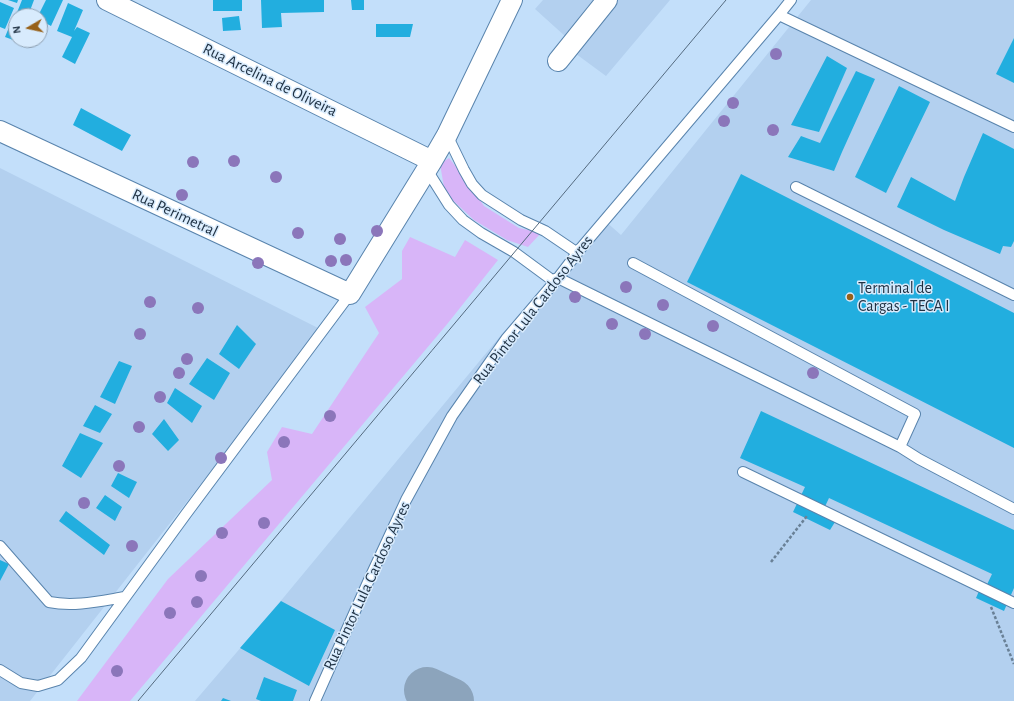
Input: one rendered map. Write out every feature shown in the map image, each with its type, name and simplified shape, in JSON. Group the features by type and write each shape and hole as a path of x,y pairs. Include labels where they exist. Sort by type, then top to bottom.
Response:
{"street":[{"name":"Rua Arcelina de Oliveira","path":"107,0 430,165"},
{"path":"350,294 447,135 512,0"},
{"path":"558,61 607,0"},
{"name":"Rua Perimetral","path":"0,131 350,294"}],"lane":[{"name":"Rua Pintor Lula Cardoso Ayres","path":"315,701 406,500 452,416 506,339 791,0"},
{"path":"780,14 1014,127"},
{"path":"447,135 472,184 482,195 521,220 545,231 576,252 581,248"},
{"path":"430,165 449,205 463,220 514,252 552,280 558,278 900,448 1014,509"},
{"path":"796,187 1014,295"},
{"path":"633,263 914,414 900,448"},
{"path":"0,670 21,683 38,686 58,680 81,658 350,294"},
{"path":"743,472 1014,602"},
{"path":"0,546 49,602 74,605 125,597"}],"path":[{"path":"771,562 807,518 812,505"},
{"path":"997,594 990,605 1014,664"}],"shaded area":[{"path":"543,0 597,0 566,37 535,9"},
{"path":"612,0 670,0 606,76 572,51"},
{"path":"811,0 1014,0 1014,701 195,701 284,597 502,334 536,298 604,220 621,235"},
{"path":"449,158 484,206 519,228 541,233 528,247 507,240 474,220 445,193 440,164"},
{"path":"0,168 322,330 30,701 0,701"},
{"path":"410,237 455,257 465,240 498,260 448,323 130,701 77,701 168,579 272,480 267,452 282,427 312,434 379,333 365,307 402,279 402,251"}],"building":[{"path":"8,0 18,0 17,3"},
{"path":"22,0 34,0 31,8 19,8"},
{"path":"46,0 63,0 51,26 48,24 48,8 42,8"},
{"path":"213,0 242,0 242,11 213,11"},
{"path":"261,0 324,0 324,12 281,13 282,27 262,28"},
{"path":"351,0 364,0 364,10 352,10"},
{"path":"0,2 14,8 8,8 8,22 5,29 0,27"},
{"path":"68,3 83,10 74,31 77,27 90,33 75,64 62,57 72,37 57,31"},
{"path":"239,16 241,30 223,31 222,18"},
{"path":"376,24 413,24 410,37 376,37"},
{"path":"8,30 8,38 5,37"},
{"path":"1014,38 1014,83 996,74"},
{"path":"827,56 847,68 819,132 791,125"},
{"path":"856,71 875,79 834,171 788,157 801,136 820,143"},
{"path":"899,86 930,102 886,193 855,177"},
{"path":"81,108 131,135 122,151 73,125"},
{"path":"983,133 1014,149 1014,241 1011,247 1003,246 1000,254 944,230 897,207 911,177 955,201"},
{"name":"Terminal de Cargas - TECA I","path":"741,174 1014,313 1014,448 687,282"},
{"path":"237,325 256,344 239,369 219,354"},
{"path":"207,358 230,373 214,400 189,384"},
{"path":"119,361 132,366 115,404 100,397"},
{"path":"175,388 202,406 192,423 167,403"},
{"path":"95,405 112,414 100,433 83,426"},
{"path":"761,411 1014,530 1014,588 1004,611 976,598 979,591 983,593 992,574 829,498 821,515 835,522 830,530 793,512 805,487 740,458"},
{"path":"164,419 179,440 168,451 152,434"},
{"path":"80,433 103,443 81,478 62,466"},
{"path":"118,473 137,482 129,498 111,486"},
{"path":"105,495 122,507 115,521 96,508"},
{"path":"66,511 110,545 104,555 59,521"},
{"path":"0,560 9,564 0,581"},
{"path":"281,601 335,630 309,686 240,648"},
{"path":"264,677 297,690 293,701 261,701 256,699"},
{"path":"223,698 231,701 221,701"}],"taxiway":[{"path":"427,690 451,701"}],"tram line":[{"path":"138,701 726,0"}],"place":[{"name":"Terminal de Cargas - TECA I","path":"850,297"}]}
